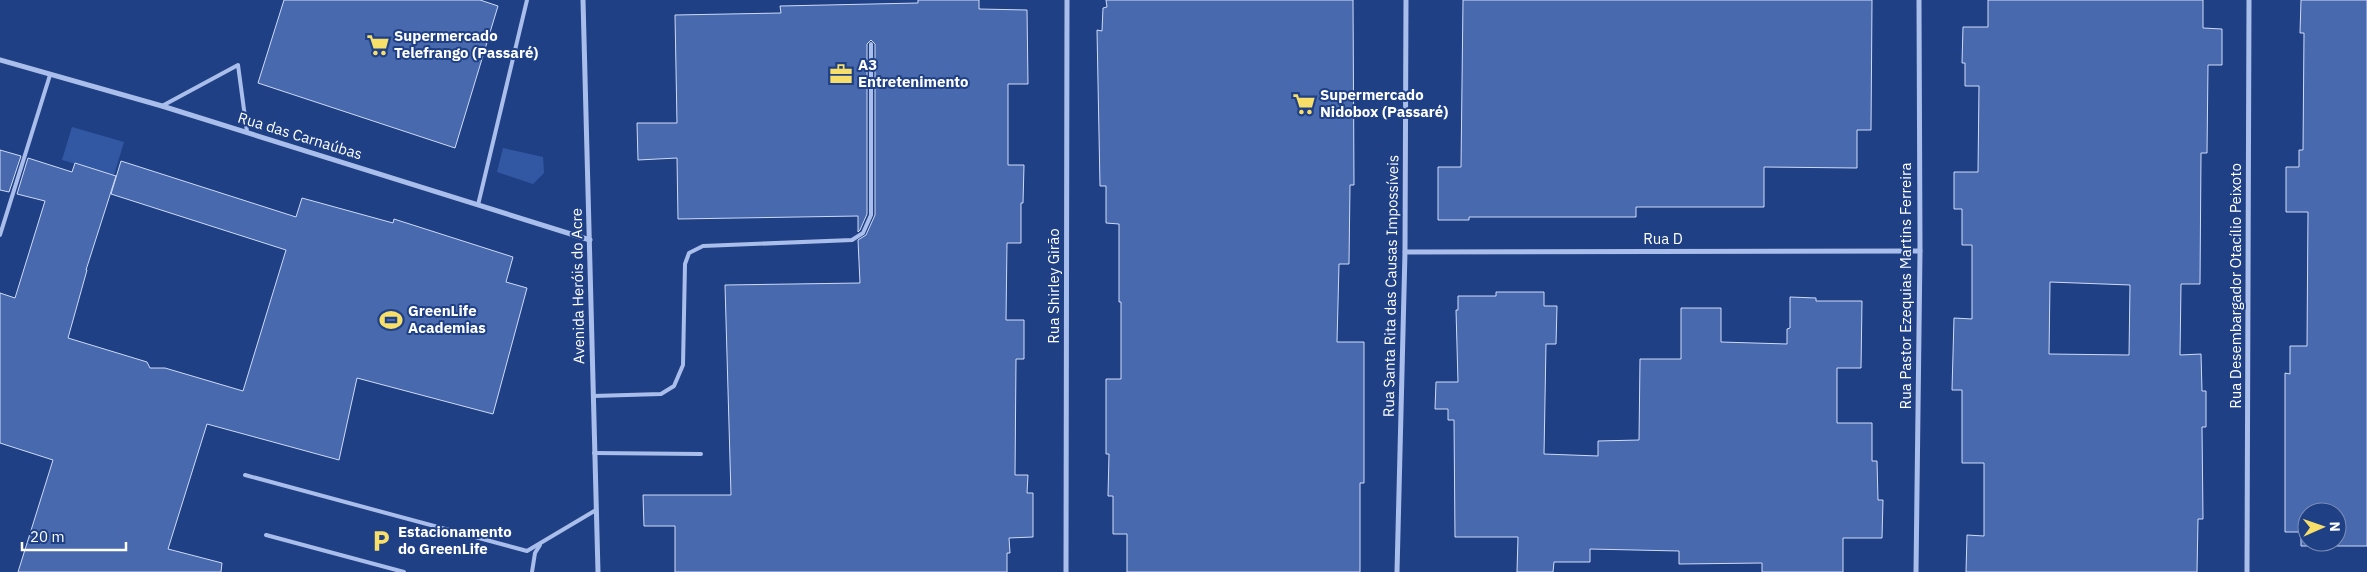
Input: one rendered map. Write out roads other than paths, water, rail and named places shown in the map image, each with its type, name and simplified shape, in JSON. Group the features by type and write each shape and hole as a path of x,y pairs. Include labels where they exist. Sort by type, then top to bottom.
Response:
{"street":[{"name":"Avenida Heróis do Acre","path":"584,0 598,572"},
{"name":"Rua Shirley Girão","path":"1066,572 1067,0"},
{"name":"Rua Santa Rita das Causas Impossíveis","path":"1397,572 1405,252 1406,0"},
{"name":"Rua Pastor Ezequias Martins Ferreira","path":"1916,572 1920,251 1919,0"},
{"name":"Rua Desembargador Otacílio Peixoto","path":"2247,572 2249,0"},
{"name":"Rua das Carnaúbas","path":"0,60 162,106 590,240"},
{"name":"Rua D","path":"1405,252 1920,251"}],"lane":[{"path":"478,205 527,0"},
{"path":"593,396 661,394 674,386 684,365 685,264 689,253 703,246 852,240 863,233 871,215 871,44"},
{"path":"162,106 238,65 247,132"},
{"path":"0,235 50,75"},
{"path":"594,453 701,454"},
{"path":"245,475 527,551 596,510"},
{"path":"266,536 404,572"},
{"path":"532,572 535,552 543,542"}],"place":[{"name":"Supermercado Telefrango (Passaré)","path":"378,45"},
{"name":"A3 Entretenimento","path":"841,74"},
{"name":"Supermercado Nidobox (Passaré)","path":"1304,104"},
{"name":"GreenLife Academias","path":"391,320"},
{"name":"Estacionamento do GreenLife","path":"381,541"}]}
